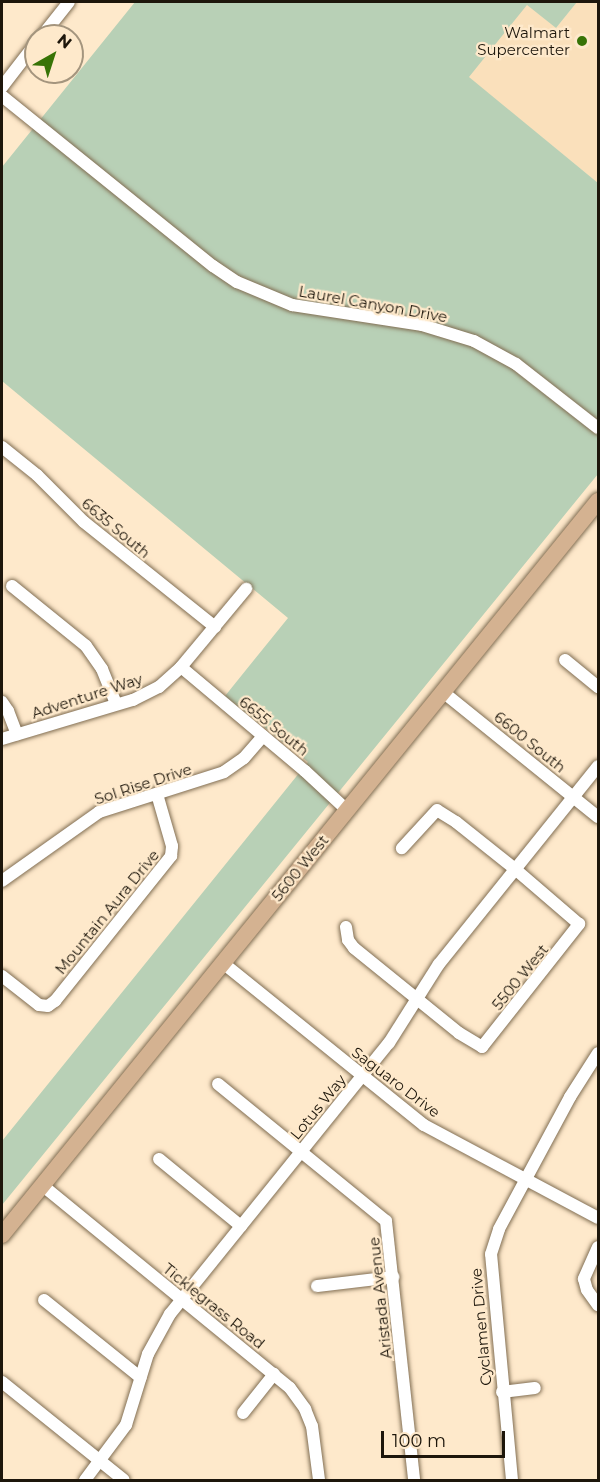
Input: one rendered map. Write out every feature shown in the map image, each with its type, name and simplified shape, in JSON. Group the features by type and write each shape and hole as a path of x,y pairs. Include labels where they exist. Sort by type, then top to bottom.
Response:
{"main road":[{"name":"5600 West","path":"2,1235 598,501"}],"street":[{"path":"50,24 63,4"},
{"path":"2,87 24,59"},
{"name":"Laurel Canyon Drive","path":"2,96 213,266 237,282 292,305 422,325 474,341 516,363 598,428"},
{"name":"6635 South","path":"2,447 38,475 84,522 215,627"},
{"path":"12,585 86,646 102,669 116,705"},
{"name":"Adventure Way","path":"2,739 116,705 151,692 182,668 246,589"},
{"path":"566,660 598,687"},
{"name":"6655 South","path":"182,668 347,810"},
{"name":"6600 South","path":"443,692 598,817"},
{"path":"2,702 17,734"},
{"name":"Sol Rise Drive","path":"2,881 99,812 224,772 244,758 263,736"},
{"name":"Lotus Way","path":"85,1480 126,1425 158,1333 182,1299 389,1043 439,964 598,766"},
{"name":"Mountain Aura Drive","path":"2,976 34,1002 45,1006 54,1001 171,856 172,848 157,794"},
{"path":"402,848 422,823 437,810 456,822 515,869"},
{"name":"5500 West","path":"418,1000 459,1033 482,1047 567,943 579,924 515,869"},
{"path":"345,927 348,940 354,948 418,1000"},
{"name":"Saguaro Drive","path":"223,963 424,1125 598,1218"},
{"name":"Cyclamen Drive","path":"512,1480 502,1392 491,1254 499,1229 570,1097 598,1053"},
{"name":"Aristada Avenue","path":"218,1084 386,1221 414,1480"},
{"path":"159,1159 241,1226"},
{"name":"Ticklegrass Road","path":"42,1185 274,1374 296,1395 309,1418 319,1480"},
{"path":"598,1246 584,1279 587,1290 598,1305"},
{"path":"317,1286 393,1277"},
{"path":"44,1300 141,1378"},
{"path":"243,1413 274,1374"},
{"path":"2,1382 124,1480"},
{"path":"502,1392 535,1388"}],"shaded area":[{"path":"577,2 598,2 598,183 468,77 527,4 556,28"}],"green space":[{"path":"135,2 577,2 556,28 527,5 469,77 598,183 598,474 2,1205 2,1141 308,762 225,696 288,618 2,381 2,167 69,84 84,84 84,65"}],"place":[{"name":"Walmart Supercenter","path":"582,41"}]}
